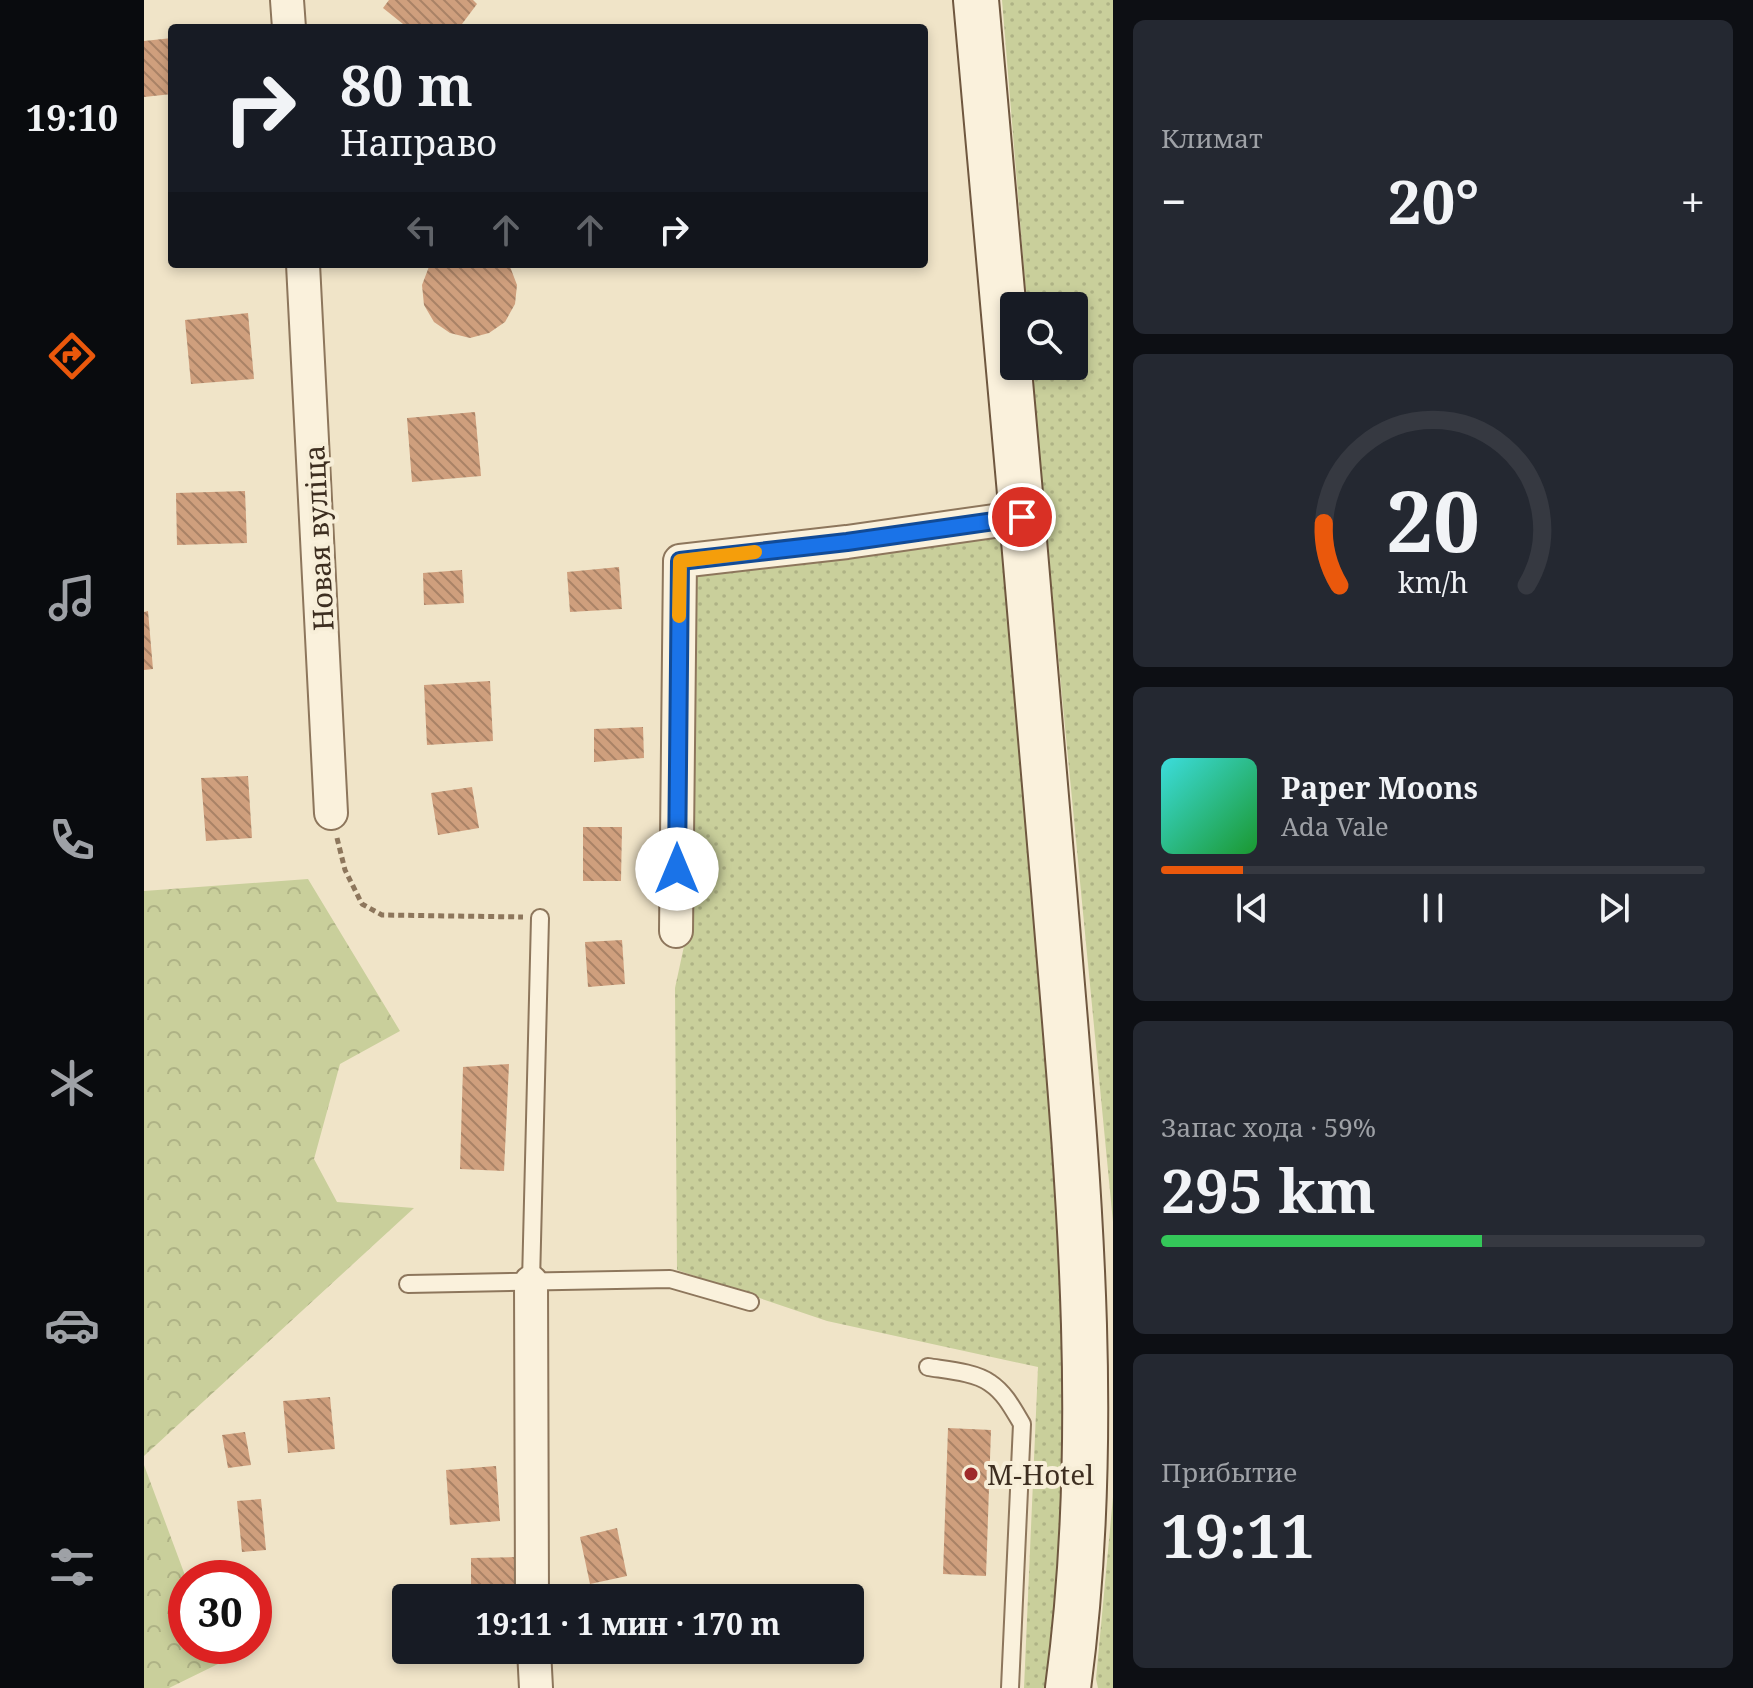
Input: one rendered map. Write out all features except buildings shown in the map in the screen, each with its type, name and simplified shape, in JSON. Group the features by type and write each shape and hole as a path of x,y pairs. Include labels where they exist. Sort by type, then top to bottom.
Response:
{"main road":[{"path":"976,0 1074,1135 1084,1304 1086,1460 1080,1571 1068,1688"}],"street":[{"path":"287,0 289,24"},
{"name":"Новая вуліца","path":"303,268 331,813"},
{"path":"676,931 680,561 847,542 1022,517"},
{"path":"531,1282 532,1584"},
{"path":"535,1664 536,1688"}],"lane":[{"path":"531,1282 540,918"},
{"path":"408,1284 670,1279 750,1302"},
{"path":"928,1367 961,1372 989,1382 1009,1402 1022,1424 1010,1688"}],"path":[{"path":"331,813 345,870 362,904 382,915 540,918"}],"green space":[{"path":"1002,0 1113,0 1113,1222 1033,380 1088,380 1088,292 1026,292"},
{"path":"1008,526 1064,1134 1069,1415 1051,1688 1024,1688 1038,1367 827,1321 677,1270 675,988 692,909 687,584 690,571"},
{"path":"308,879 400,1031 340,1064 314,1159 337,1202 414,1208 144,1456 144,891"},
{"path":"144,1465 179,1560 168,1560 168,1664 218,1664 169,1688 144,1688"},
{"path":"1113,1497 1113,1688 1098,1688 1096,1679"}],"slow traffic":[{"path":"679,616 680,561 755,552"}],"place":[{"name":"M-Hotel","path":"971,1474"}],"route":[{"path":"677,869 680,561 847,542 1022,517"}]}
